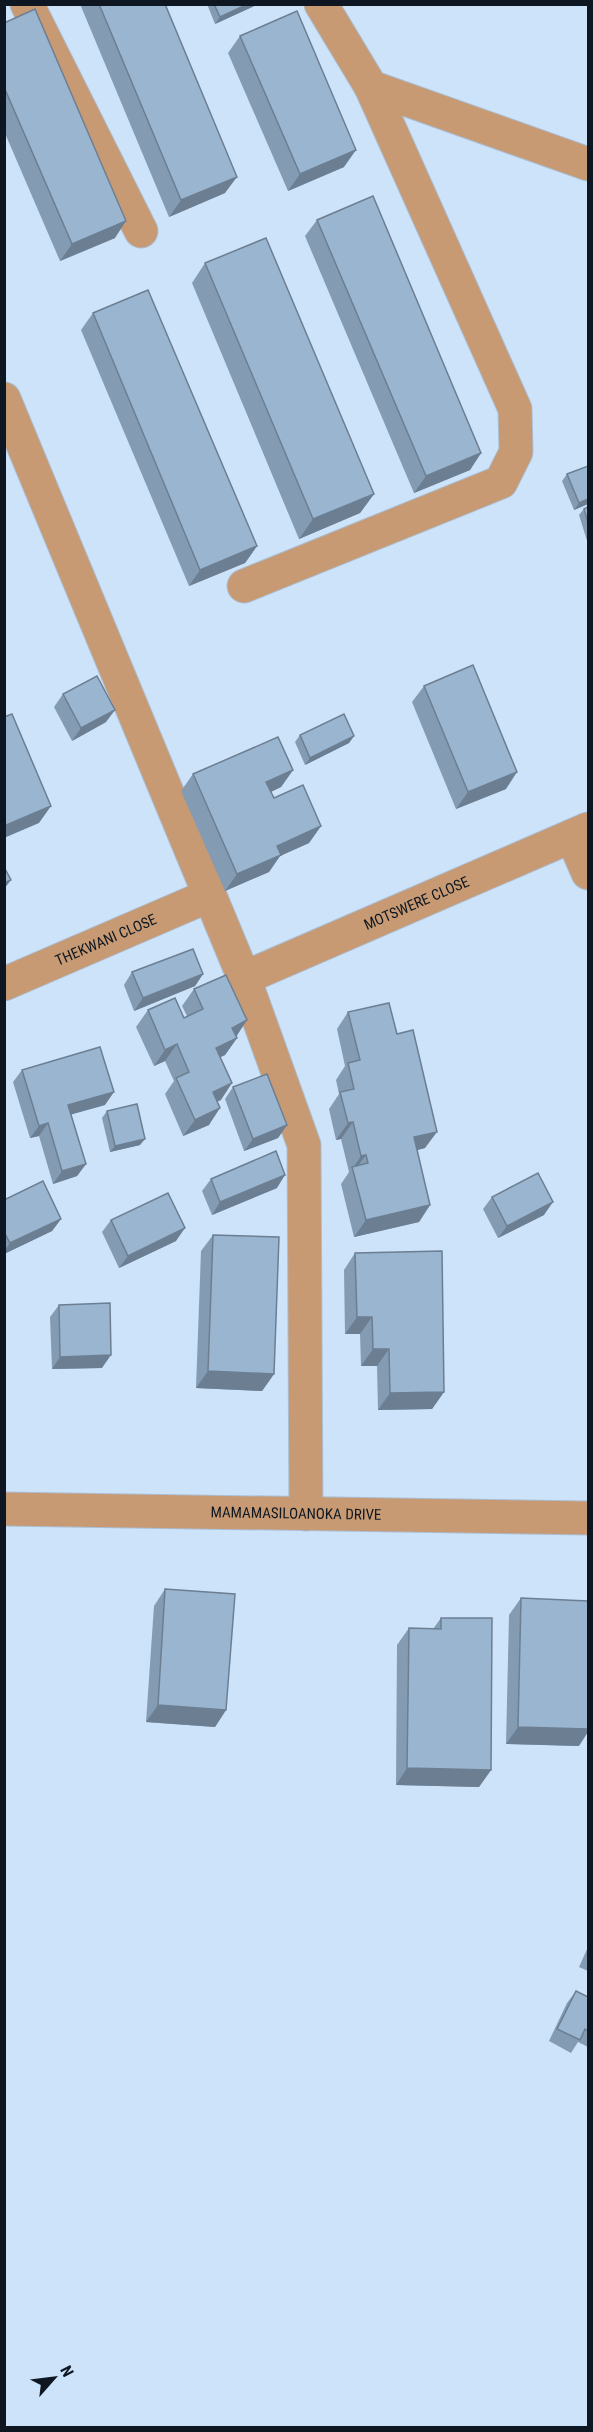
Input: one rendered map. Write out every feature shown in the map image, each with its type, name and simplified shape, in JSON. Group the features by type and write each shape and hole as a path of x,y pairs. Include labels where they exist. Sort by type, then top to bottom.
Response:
{"street":[{"path":"27,4 141,231"},
{"path":"244,586 501,482 516,452 514,409 371,87 321,4"},
{"path":"371,87 588,164"},
{"path":"4,399 208,896 244,978 304,1145 306,1514"},
{"path":"580,832 588,873"},
{"name":"MOTSWERE CLOSE","path":"244,978 580,832"},
{"name":"THEKWANI CLOSE","path":"4,984 208,896"},
{"name":"MAMAMASILOANOKA DRIVE","path":"4,1509 588,1518"}],"building":[{"path":"99,4 165,4 237,177 181,200"},
{"path":"214,4 248,4 220,17"},
{"path":"35,9 126,221 72,244 4,87 4,23"},
{"path":"297,11 356,150 300,174 240,36"},
{"path":"373,196 481,453 426,476 317,220"},
{"path":"266,238 374,494 313,519 205,263"},
{"path":"148,290 257,546 200,570 93,313"},
{"path":"588,466 588,499 579,503 567,474"},
{"path":"588,507 588,523 584,509"},
{"path":"473,665 517,772 468,792 424,686"},
{"path":"97,676 115,710 81,728 63,694"},
{"path":"12,714 51,806 4,826 4,717"},
{"path":"344,714 354,736 310,758 300,735"},
{"path":"278,737 293,770 266,782 274,798 303,785 321,826 277,846 281,855 237,874 193,774"},
{"path":"4,867 11,880 4,883"},
{"path":"193,949 203,974 143,998 132,972"},
{"path":"226,975 247,1020 232,1028 237,1038 216,1048 232,1083 213,1092 220,1108 195,1120 176,1078 189,1072 177,1044 165,1050 148,1010 175,998 184,1018 203,1009 194,989"},
{"path":"389,1003 397,1034 413,1030 437,1132 414,1137 430,1205 366,1220 352,1167 368,1163 366,1155 361,1156 353,1122 348,1123 340,1092 354,1089 348,1063 360,1060 348,1012"},
{"path":"100,1047 114,1092 68,1105 86,1164 62,1171 48,1123 39,1126 22,1070"},
{"path":"267,1074 287,1125 253,1139 233,1087"},
{"path":"137,1104 145,1139 115,1146 107,1111"},
{"path":"276,1151 285,1175 220,1202 211,1179"},
{"path":"538,1173 553,1202 507,1226 492,1197"},
{"path":"43,1181 61,1219 10,1243 4,1232 4,1200"},
{"path":"168,1193 185,1228 128,1256 111,1220"},
{"path":"213,1235 279,1237 274,1374 208,1371"},
{"path":"442,1251 444,1392 390,1393 389,1349 373,1349 372,1317 357,1317 355,1253"},
{"path":"110,1303 111,1355 60,1357 59,1305"},
{"path":"165,1589 235,1594 226,1710 158,1705"},
{"path":"521,1598 588,1601 588,1729 518,1727"},
{"path":"441,1618 492,1618 491,1770 407,1768 409,1628 441,1629"},
{"path":"576,1991 588,1997 588,2031 585,2029 580,2040 557,2029"}]}
